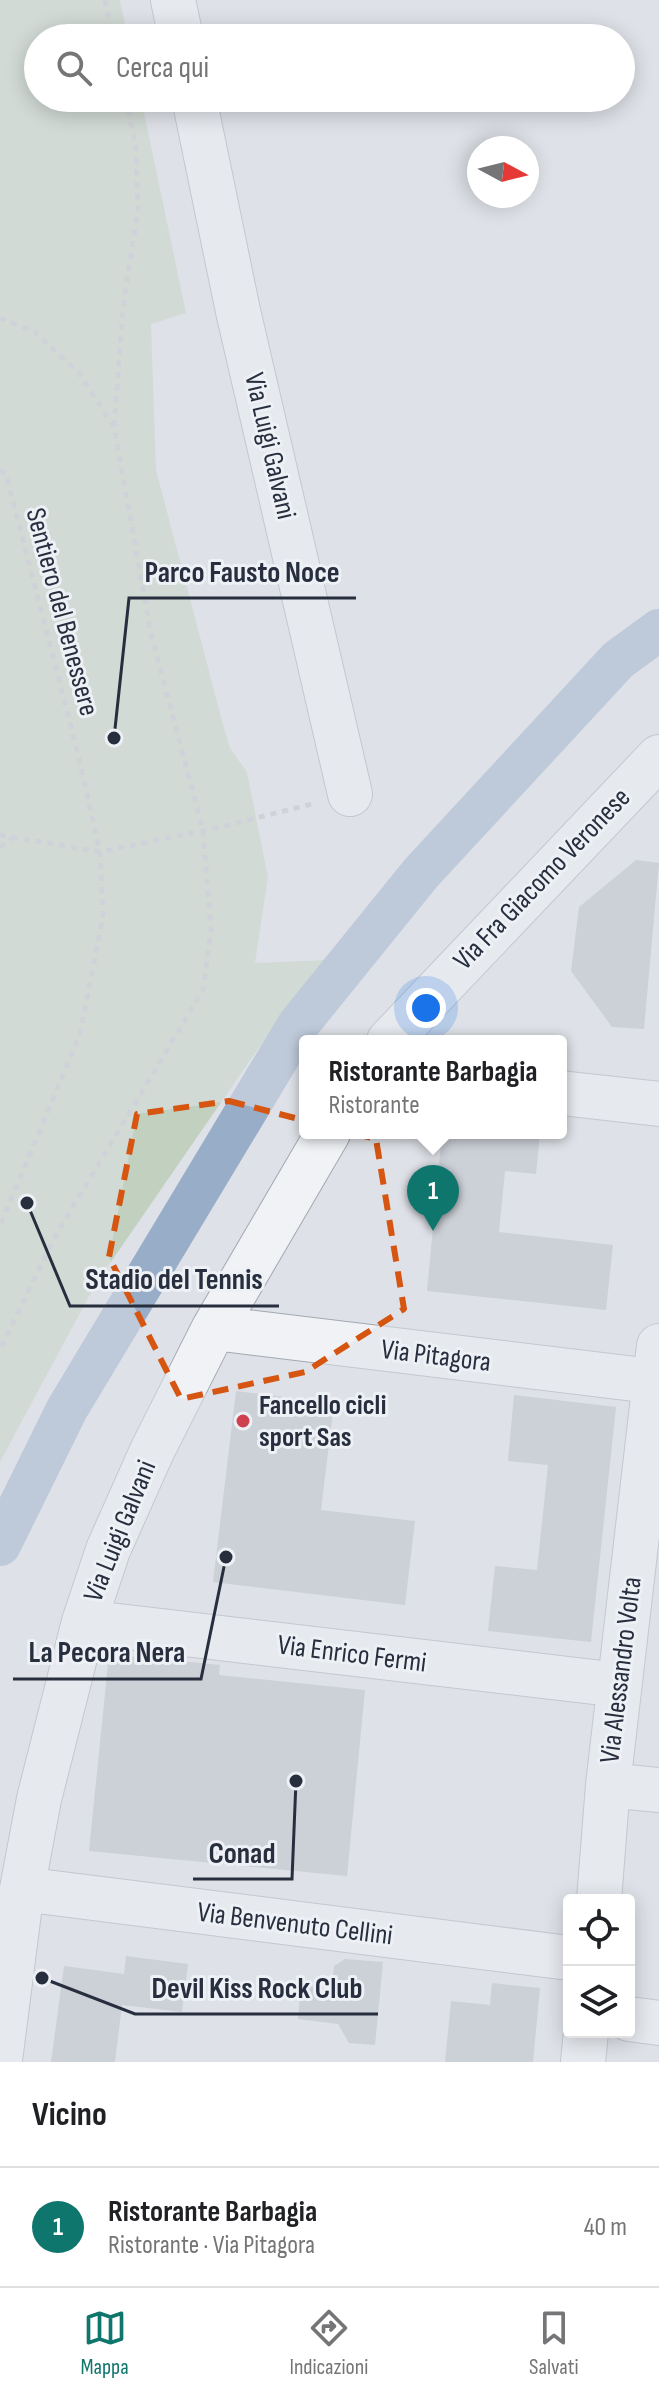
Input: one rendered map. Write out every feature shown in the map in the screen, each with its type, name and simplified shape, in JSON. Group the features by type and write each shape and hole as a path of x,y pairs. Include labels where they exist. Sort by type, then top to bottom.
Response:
{"street":[{"path":"173,0 178,24"},
{"name":"Via Luigi Galvani","path":"197,112 238,311 350,794"},
{"name":"Via Fra Giacomo Veronese","path":"398,1035 659,757"},
{"path":"613,806 659,807"},
{"path":"567,1094 659,1104"},
{"name":"Via Luigi Galvani","path":"0,2060 22,1889 39,1799 84,1622 114,1536 152,1451 214,1328 324,1139"},
{"name":"Via Pitagora","path":"214,1328 658,1370"},
{"name":"Via Alessandro Volta","path":"599,1894 619,1685 658,1370"},
{"name":"Via Enrico Fermi","path":"84,1622 619,1685"},
{"path":"608,1785 659,1790"},
{"name":"Via Benvenuto Cellini","path":"22,1889 563,1957"},
{"path":"635,2020 659,2023"},
{"path":"583,2062 585,2038"}],"path":[{"path":"105,0 110,24"},
{"path":"0,1349 56,1235 203,990 211,931 203,830 151,634 114,427 124,299 138,210 136,149 129,112"},
{"path":"0,318 35,332 79,373 114,427"},
{"name":"Sentiero del Benessere","path":"0,470 6,474 73,735 100,852 103,916 80,1034 0,1226"},
{"path":"0,835 100,852 259,818 350,794"},
{"path":"0,847 13,837"}],"highlighted area":[{"path":"229,1101 376,1139 404,1309 305,1372 181,1399 109,1257 137,1114"}],"green space":[{"path":"0,0 120,0 125,24 24,24 24,112 144,112 186,313 151,324 156,470 230,748 247,772 268,877 255,963 328,960 271,1030 95,1285 0,1462"}],"building":[{"path":"636,860 659,863 644,1029 612,1027 571,971 579,907"},
{"path":"441,1139 539,1139 536,1174 505,1171 499,1232 613,1245 606,1310 427,1291"},
{"path":"236,1391 334,1403 321,1510 415,1521 405,1605 213,1582"},
{"path":"514,1395 616,1407 591,1642 488,1631 495,1566 537,1570 548,1465 508,1461"},
{"path":"109,1654 220,1665 219,1675 365,1690 347,1876 89,1851"},
{"path":"126,1956 188,1964 182,2012 122,2005 115,2062 51,2062 64,1966 124,1974"},
{"path":"345,1959 383,1962 375,2045 349,2043 338,2024 298,2019 301,1985 332,1989 334,1966"},
{"path":"492,1983 540,1988 533,2062 445,2062 451,2001 490,2005"}],"waterway":[{"path":"0,1545 67,1409 298,1025 421,873 618,660 659,630"}],"place":[{"name":"Parco Fausto Noce","path":"114,738"},
{"name":"Stadio del Tennis","path":"27,1203"},
{"name":"Ristorante Barbagia","path":"433,1231"},
{"name":"Fancello cicli sport Sas","path":"243,1421"},
{"name":"La Pecora Nera","path":"226,1557"},
{"name":"Conad","path":"296,1781"},
{"name":"Devil Kiss Rock Club","path":"42,1978"}]}
